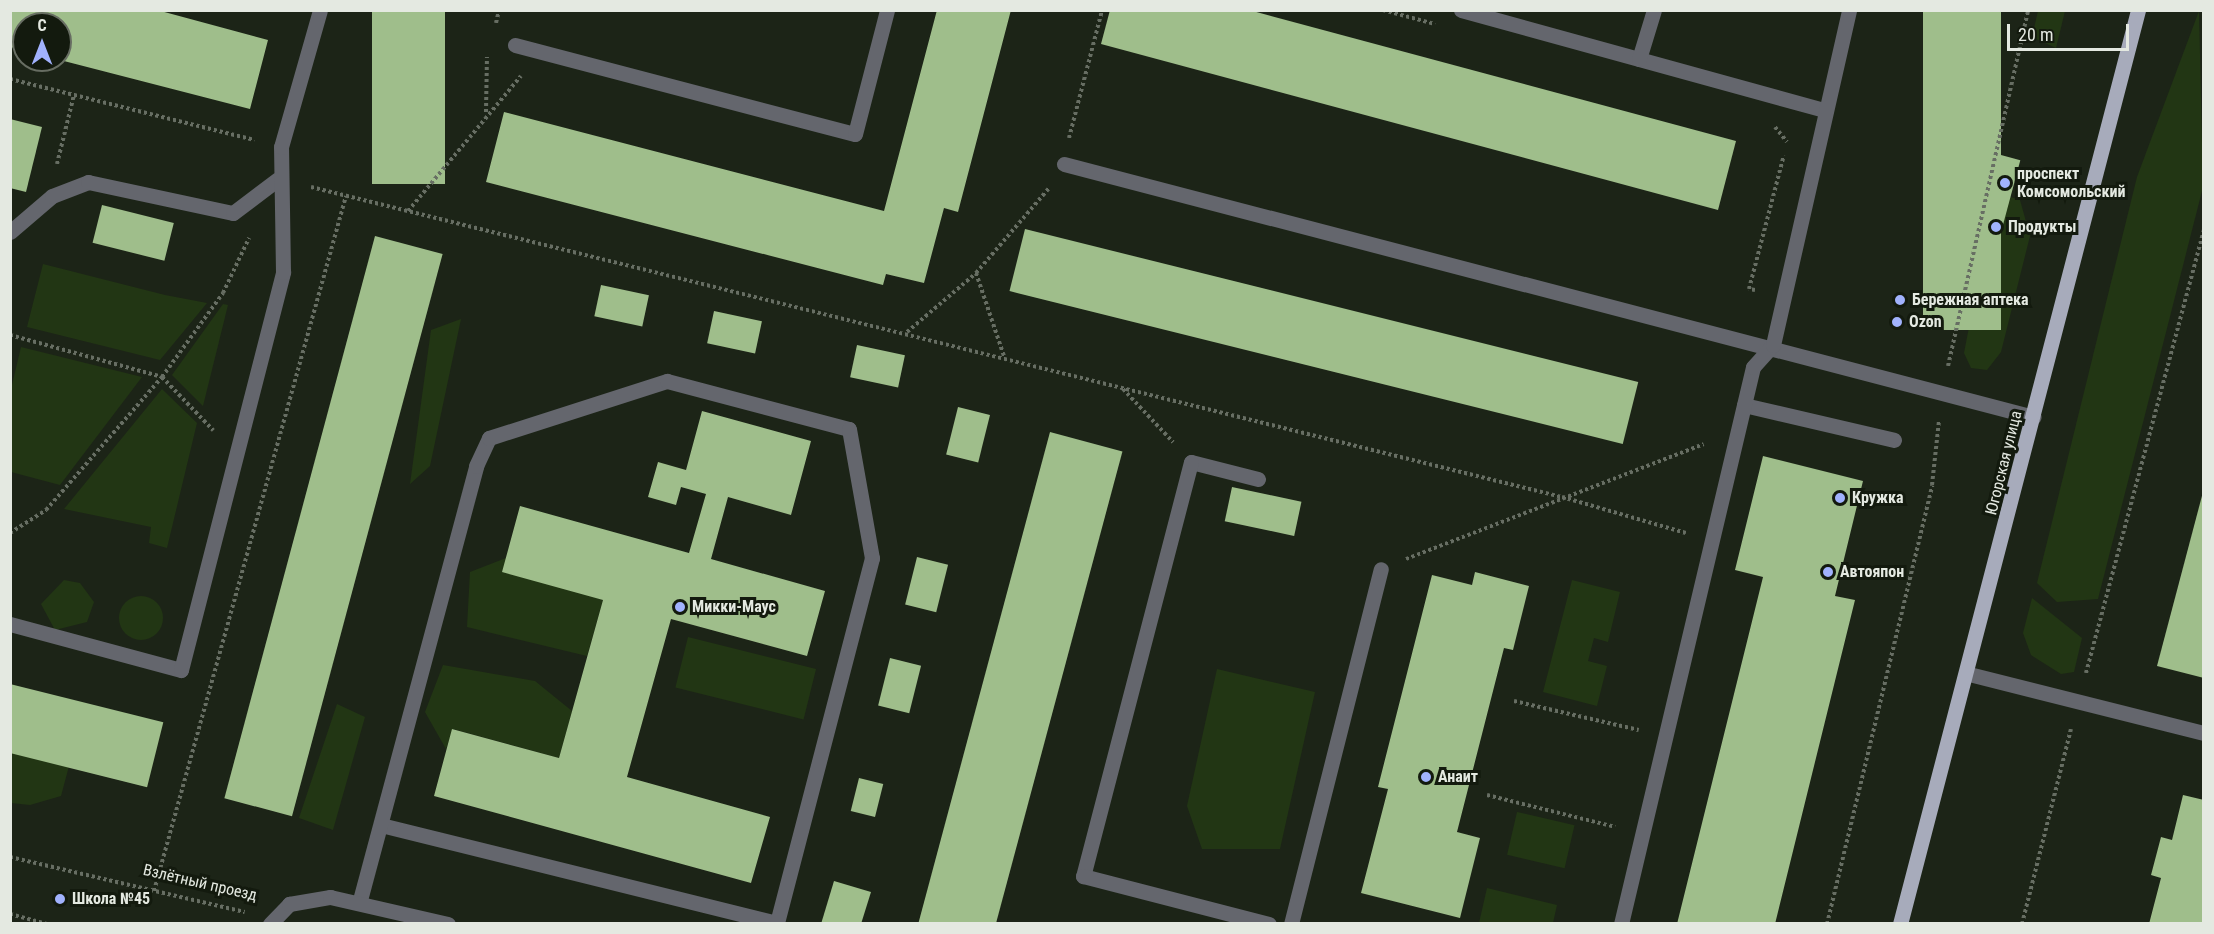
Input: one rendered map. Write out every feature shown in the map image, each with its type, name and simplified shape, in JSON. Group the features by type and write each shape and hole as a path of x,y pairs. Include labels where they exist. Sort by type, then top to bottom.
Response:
{"main road":[{"name":"Югорская улица","path":"1900,924 1969,674 2138,10"}],"street":[{"path":"10,624 181,670 234,453 283,272 278,178 281,147 320,10"},
{"path":"515,45 855,134 887,10"},
{"path":"1461,10 1825,110"},
{"path":"1639,59 1654,10"},
{"path":"1621,924 1753,367 1773,345 1849,10"},
{"path":"1064,164 1773,345 1943,390 2034,417"},
{"path":"10,232 52,196 88,182 233,213 278,178"},
{"path":"360,900 476,466 489,438 667,381 849,429 872,558 777,923 381,825"},
{"path":"1744,405 1893,440"},
{"path":"1258,479 1191,462 1083,876 1269,924"},
{"path":"1291,924 1381,569"},
{"path":"1969,674 2204,733"},
{"name":"Взлётный проезд","path":"271,921 306,898 360,900 448,924"}],"path":[{"path":"907,332 976,273 1045,196 1064,164 1102,10"},
{"path":"1383,10 1440,26"},
{"path":"1827,924 1932,485 1943,390 2028,10"},
{"path":"408,211 486,113 544,52"},
{"path":"10,79 235,136"},
{"path":"52,196 74,95"},
{"path":"1766,119 1788,139 1749,289 1783,296"},
{"path":"278,178 907,332 1562,497 1712,541"},
{"path":"154,891 346,196"},
{"path":"2022,924 2204,229"},
{"path":"10,533 46,510 162,376 224,293 253,231"},
{"path":"976,273 1004,357"},
{"path":"10,335 162,376 234,453"},
{"path":"1123,388 1191,462"},
{"path":"1381,569 1562,497 1738,431"},
{"path":"1514,701 1666,736"},
{"path":"1487,795 1642,834"},
{"name":"Взлётный проезд","path":"10,857 271,921"},
{"path":"10,914 48,924"}],"green space":[{"path":"2038,11 2065,11 2056,48 2032,37"},
{"path":"2199,11 2203,187 2098,599 2057,602 2037,583 2137,177"},
{"path":"2007,196 2020,200 2030,236 2001,352 1987,370 1971,368 1964,353 1986,239 1995,207"},
{"path":"43,264 165,295 207,303 160,360 27,327"},
{"path":"223,304 228,305 203,406 172,375"},
{"path":"461,319 430,466 410,484 431,330"},
{"path":"21,347 142,377 60,485 11,472 11,389"},
{"path":"162,389 197,423 167,548 149,543 151,527 64,509"},
{"path":"506,558 603,600 587,656 467,627 470,572"},
{"path":"64,580 80,583 94,602 87,622 55,630 41,604"},
{"path":"1572,580 1620,592 1608,642 1594,638 1588,661 1607,666 1597,706 1543,692"},
{"path":"141,596 150,597 157,602 162,609 162,627 157,634 150,639 141,640 132,639 125,634 120,627 119,618 120,609 125,602 132,597"},
{"path":"2032,598 2082,638 2074,672 2061,674 2031,655 2023,633"},
{"path":"688,637 816,669 803,719 675,687"},
{"path":"443,665 535,681 572,711 559,758 453,729 446,749 425,712"},
{"path":"1217,669 1315,692 1280,849 1202,849 1187,806"},
{"path":"337,704 365,717 333,830 299,818"},
{"path":"11,751 69,766 61,796 30,805 11,803"},
{"path":"1517,812 1574,825 1565,868 1507,855"},
{"path":"1487,888 1557,905 1553,923 1479,923"}],"building":[{"path":"10,10 157,10 268,40 250,109 72,63 72,12 12,12 12,47 10,47"},
{"path":"372,10 445,10 445,184 372,184"},
{"path":"937,10 1011,10 958,212 944,208 924,283 886,274 883,285 486,182 504,112 884,211"},
{"path":"1110,10 1249,10 1736,141 1718,210 1101,44"},
{"path":"1923,10 2001,10 2001,330 1923,330"},
{"path":"10,119 42,127 26,192 10,188"},
{"path":"2001,155 2020,160 1999,239 1980,234"},
{"path":"102,205 174,223 164,261 93,243"},
{"path":"1025,229 1638,382 1623,444 1010,291"},
{"path":"375,236 443,254 292,816 224,798"},
{"path":"601,285 649,295 642,326 594,316"},
{"path":"714,311 762,321 755,353 707,343"},
{"path":"857,345 905,355 898,387 850,377"},
{"path":"958,407 990,415 978,463 946,455"},
{"path":"702,411 811,441 791,515 728,497 711,559 825,591 807,656 671,619 627,777 770,817 751,883 434,796 452,729 559,758 603,600 502,572 520,506 689,553 706,494 681,487 676,505 648,497 658,462 686,470"},
{"path":"1050,432 1122,451 996,924 918,924"},
{"path":"1763,456 1863,481 1835,596 1855,600 1775,924 1677,924 1763,577 1735,570"},
{"path":"1232,487 1301,502 1294,536 1225,521"},
{"path":"2204,492 2204,678 2157,666"},
{"path":"917,557 948,565 936,612 905,605"},
{"path":"1475,572 1529,586 1513,650 1504,648 1457,832 1480,838 1460,918 1361,893 1388,789 1378,787 1432,575 1472,585"},
{"path":"890,658 921,666 909,713 878,706"},
{"path":"10,684 163,722 147,787 10,753"},
{"path":"859,778 883,784 875,817 851,811"},
{"path":"2183,795 2204,800 2204,924 2149,924 2161,878 2151,875 2161,837 2172,840"},
{"path":"834,881 871,892 861,924 821,924"}],"place":[{"name":"проспект Комсомольский","path":"2005,183"},
{"name":"Продукты","path":"1996,227"},
{"name":"Бережная аптека","path":"1900,300"},
{"name":"Ozon","path":"1897,322"},
{"name":"Кружка","path":"1840,498"},
{"name":"Автояпон","path":"1828,572"},
{"name":"Микки-Маус","path":"680,607"},
{"name":"Анаит","path":"1426,777"},
{"name":"Школа №45","path":"60,899"}]}
